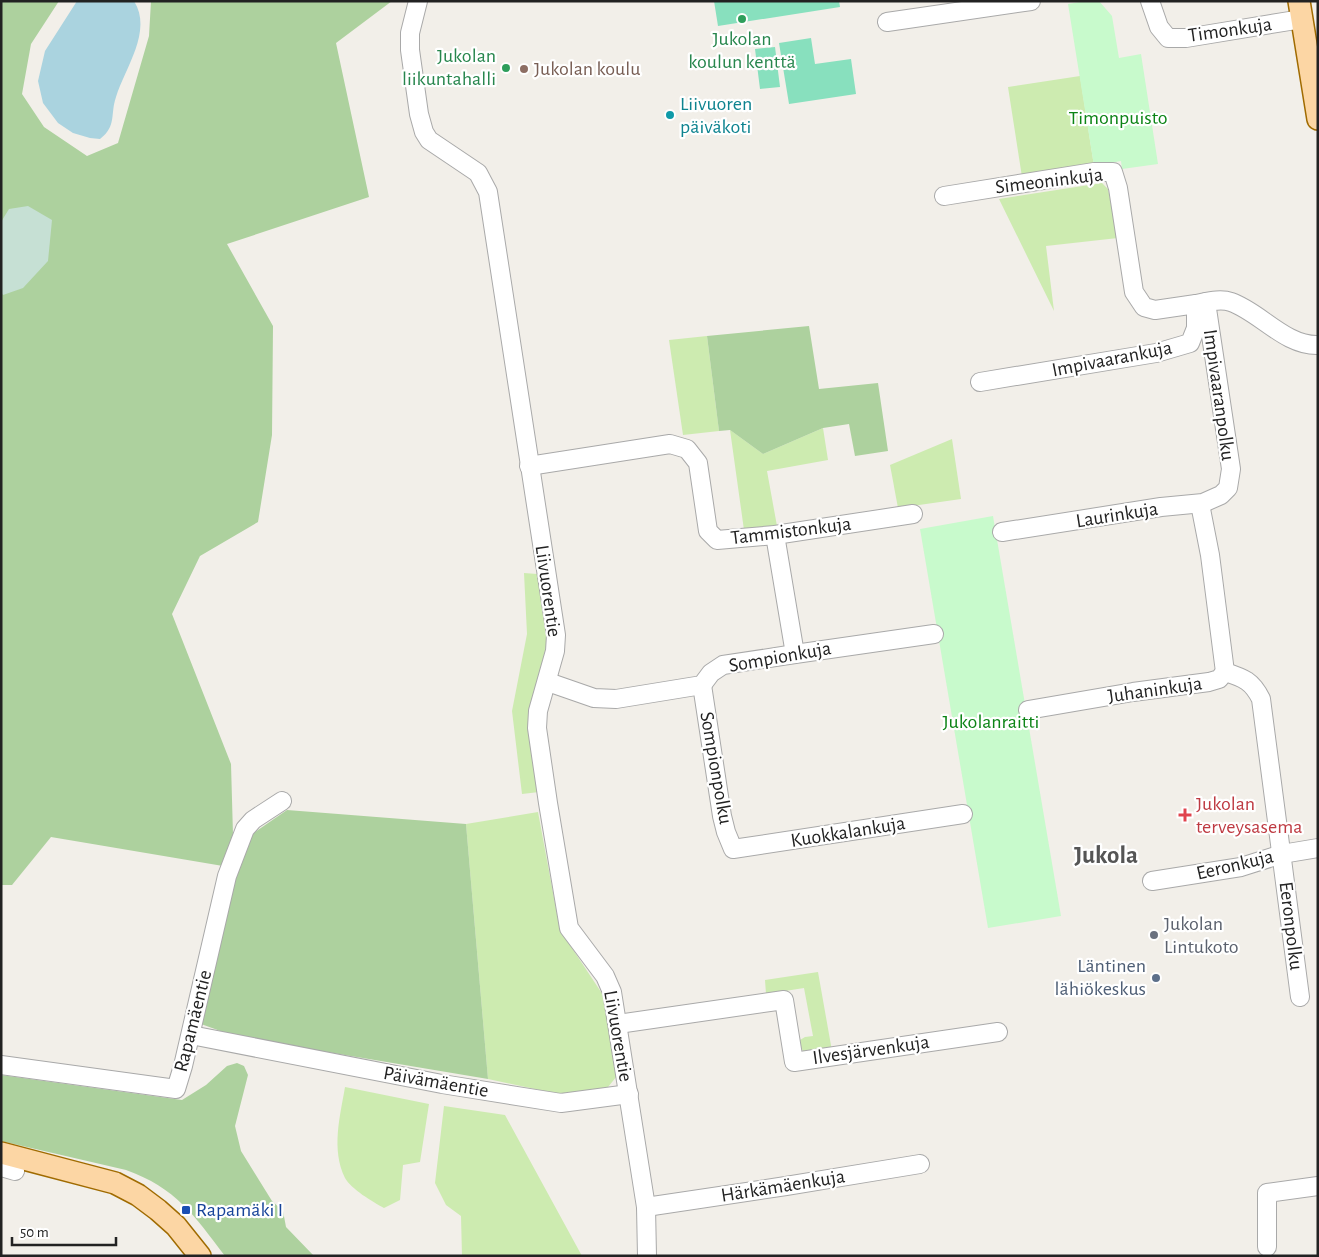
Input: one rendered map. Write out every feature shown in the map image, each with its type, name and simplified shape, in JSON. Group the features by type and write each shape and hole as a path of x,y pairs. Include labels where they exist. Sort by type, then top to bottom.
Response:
{"main road":[{"path":"1301,10 1318,119"},
{"path":"1,1153 115,1183 138,1195 158,1210 176,1226 200,1256"}],"street":[{"name":"Liivuorentie","path":"418,1 410,33 410,41 419,114 424,132 430,140 478,173 488,192 556,635 555,652 548,682 538,711 536,728 567,921 573,936 610,983 646,1207 647,1256"},
{"path":"887,22 1031,1"},
{"name":"Timonkuja","path":"1150,1 1159,28 1168,38 1186,38 1301,10"},
{"name":"Simeoninkuja","path":"944,196 1094,172 1113,172 1118,188 1134,292 1144,307 1155,310 1201,303"},
{"path":"1201,303 1230,301 1280,332 1308,345 1318,345"},
{"name":"Impivaarankuja","path":"980,382 1156,353 1190,343 1196,328 1201,303"},
{"name":"Impivaaranpolku","path":"1201,303 1231,469 1228,488"},
{"name":"Tammistonkuja","path":"529,466 670,444 687,450 698,463 708,532 717,540 775,535 913,514"},
{"name":"Laurinkuja","path":"1002,532 1200,504 1221,495 1228,488"},
{"path":"1200,504 1210,555 1226,672"},
{"path":"775,535 794,654"},
{"name":"Sompionkuja","path":"548,682 594,698 616,699 702,685 711,673 723,666 934,634"},
{"name":"Juhaninkuja","path":"1028,710 1133,692 1209,682 1219,679 1226,672 1242,677 1254,686 1262,699 1282,854"},
{"name":"Sompionpolku","path":"702,685 722,816 726,832 734,849"},
{"name":"Rapamäentie","path":"1,1065 176,1089 191,1035 227,876 244,830 253,820 282,801"},
{"name":"Kuokkalankuja","path":"734,849 963,814"},
{"name":"Eeronkuja","path":"1152,881 1240,867 1282,854 1318,848"},
{"name":"Eeronpolku","path":"1282,854 1300,997"},
{"name":"Ilvesjärvenkuja","path":"618,1024 784,1000 794,1062 998,1032"},
{"name":"Päivämäentie","path":"191,1035 442,1084 561,1103 628,1094"},
{"name":"Härkämäenkuja","path":"646,1207 920,1164"},
{"path":"1266,1247 1267,1193 1318,1186"}],"green space":[{"path":"1,1 59,1 31,44 22,94 44,127 87,156 118,143 149,36 151,1 392,1 336,43 369,197 227,244 273,326 272,435 258,522 200,556 172,614 231,764 233,835 223,866 51,837 12,885 1,885"},
{"name":"Jukolan koulun kenttä","path":"714,1 839,1 840,7 718,26"},
{"name":"Timonpuisto","path":"1099,1 1112,16 1119,58 1141,54 1158,164 1122,169 1121,161 1094,166 1068,4"},
{"path":"811,38 815,64 851,59 856,94 789,104 779,43"},
{"path":"775,47 780,87 760,89 755,49"},
{"path":"1080,76 1094,166 1022,177 1008,87"},
{"path":"1102,183 1108,189 1118,238 1046,246 1054,311 999,199"},
{"path":"28,206 52,220 48,261 23,288 3,295 1,292 1,222 9,209"},
{"path":"809,326 819,389 878,383 888,451 855,456 849,424 823,428 763,454 730,430 719,431 707,336"},
{"path":"707,336 719,431 683,435 669,340"},
{"path":"823,428 828,460 767,471 777,526 744,530 730,430 763,454"},
{"path":"952,439 961,499 898,508 890,465"},
{"name":"Jukolanraitti","path":"993,516 1061,916 988,928 920,529"},
{"path":"524,573 537,574 547,643 529,713 539,792 522,794 512,711 527,634"},
{"path":"287,810 466,824 488,1079 237,1037 201,1024 236,876 252,834"},
{"path":"538,812 560,930 603,995 617,1076 608,1087 563,1095 488,1079 466,824"},
{"path":"818,972 832,1051 804,1052 801,1048 800,1040 813,1036 804,988 766,994 765,980"},
{"path":"237,1063 244,1066 248,1075 235,1126 241,1151 272,1201 283,1211 286,1227 314,1256 225,1256 183,1204 158,1185 143,1177 126,1170 1,1141 1,1075 182,1100 206,1085 227,1066"},
{"path":"345,1087 429,1104 420,1162 403,1165 400,1200 384,1208 352,1186 345,1178 341,1167 338,1156 338,1133"},
{"path":"444,1106 505,1115 582,1256 462,1256 461,1216 446,1205 435,1183"}],"water":[{"path":"77,1 134,1 139,13 139,37 136,49 116,97 109,129 100,139 73,133 58,123 43,103 38,81 45,51"}],"place":[{"name":"Jukolan koulun kenttä","path":"742,19"},
{"name":"Jukolan liikuntahalli","path":"506,68"},
{"name":"Jukolan koulu","path":"524,69"},
{"name":"Liivuoren päiväkoti","path":"670,115"},
{"name":"Jukolan terveysasema","path":"1185,815"},
{"name":"Jukolan Lintukoto","path":"1154,935"},
{"name":"Läntinen lähiökeskus","path":"1156,978"},
{"name":"Rapamäki I","path":"186,1210"}],"district":[{"name":"Jukola","path":"1106,855"}]}
